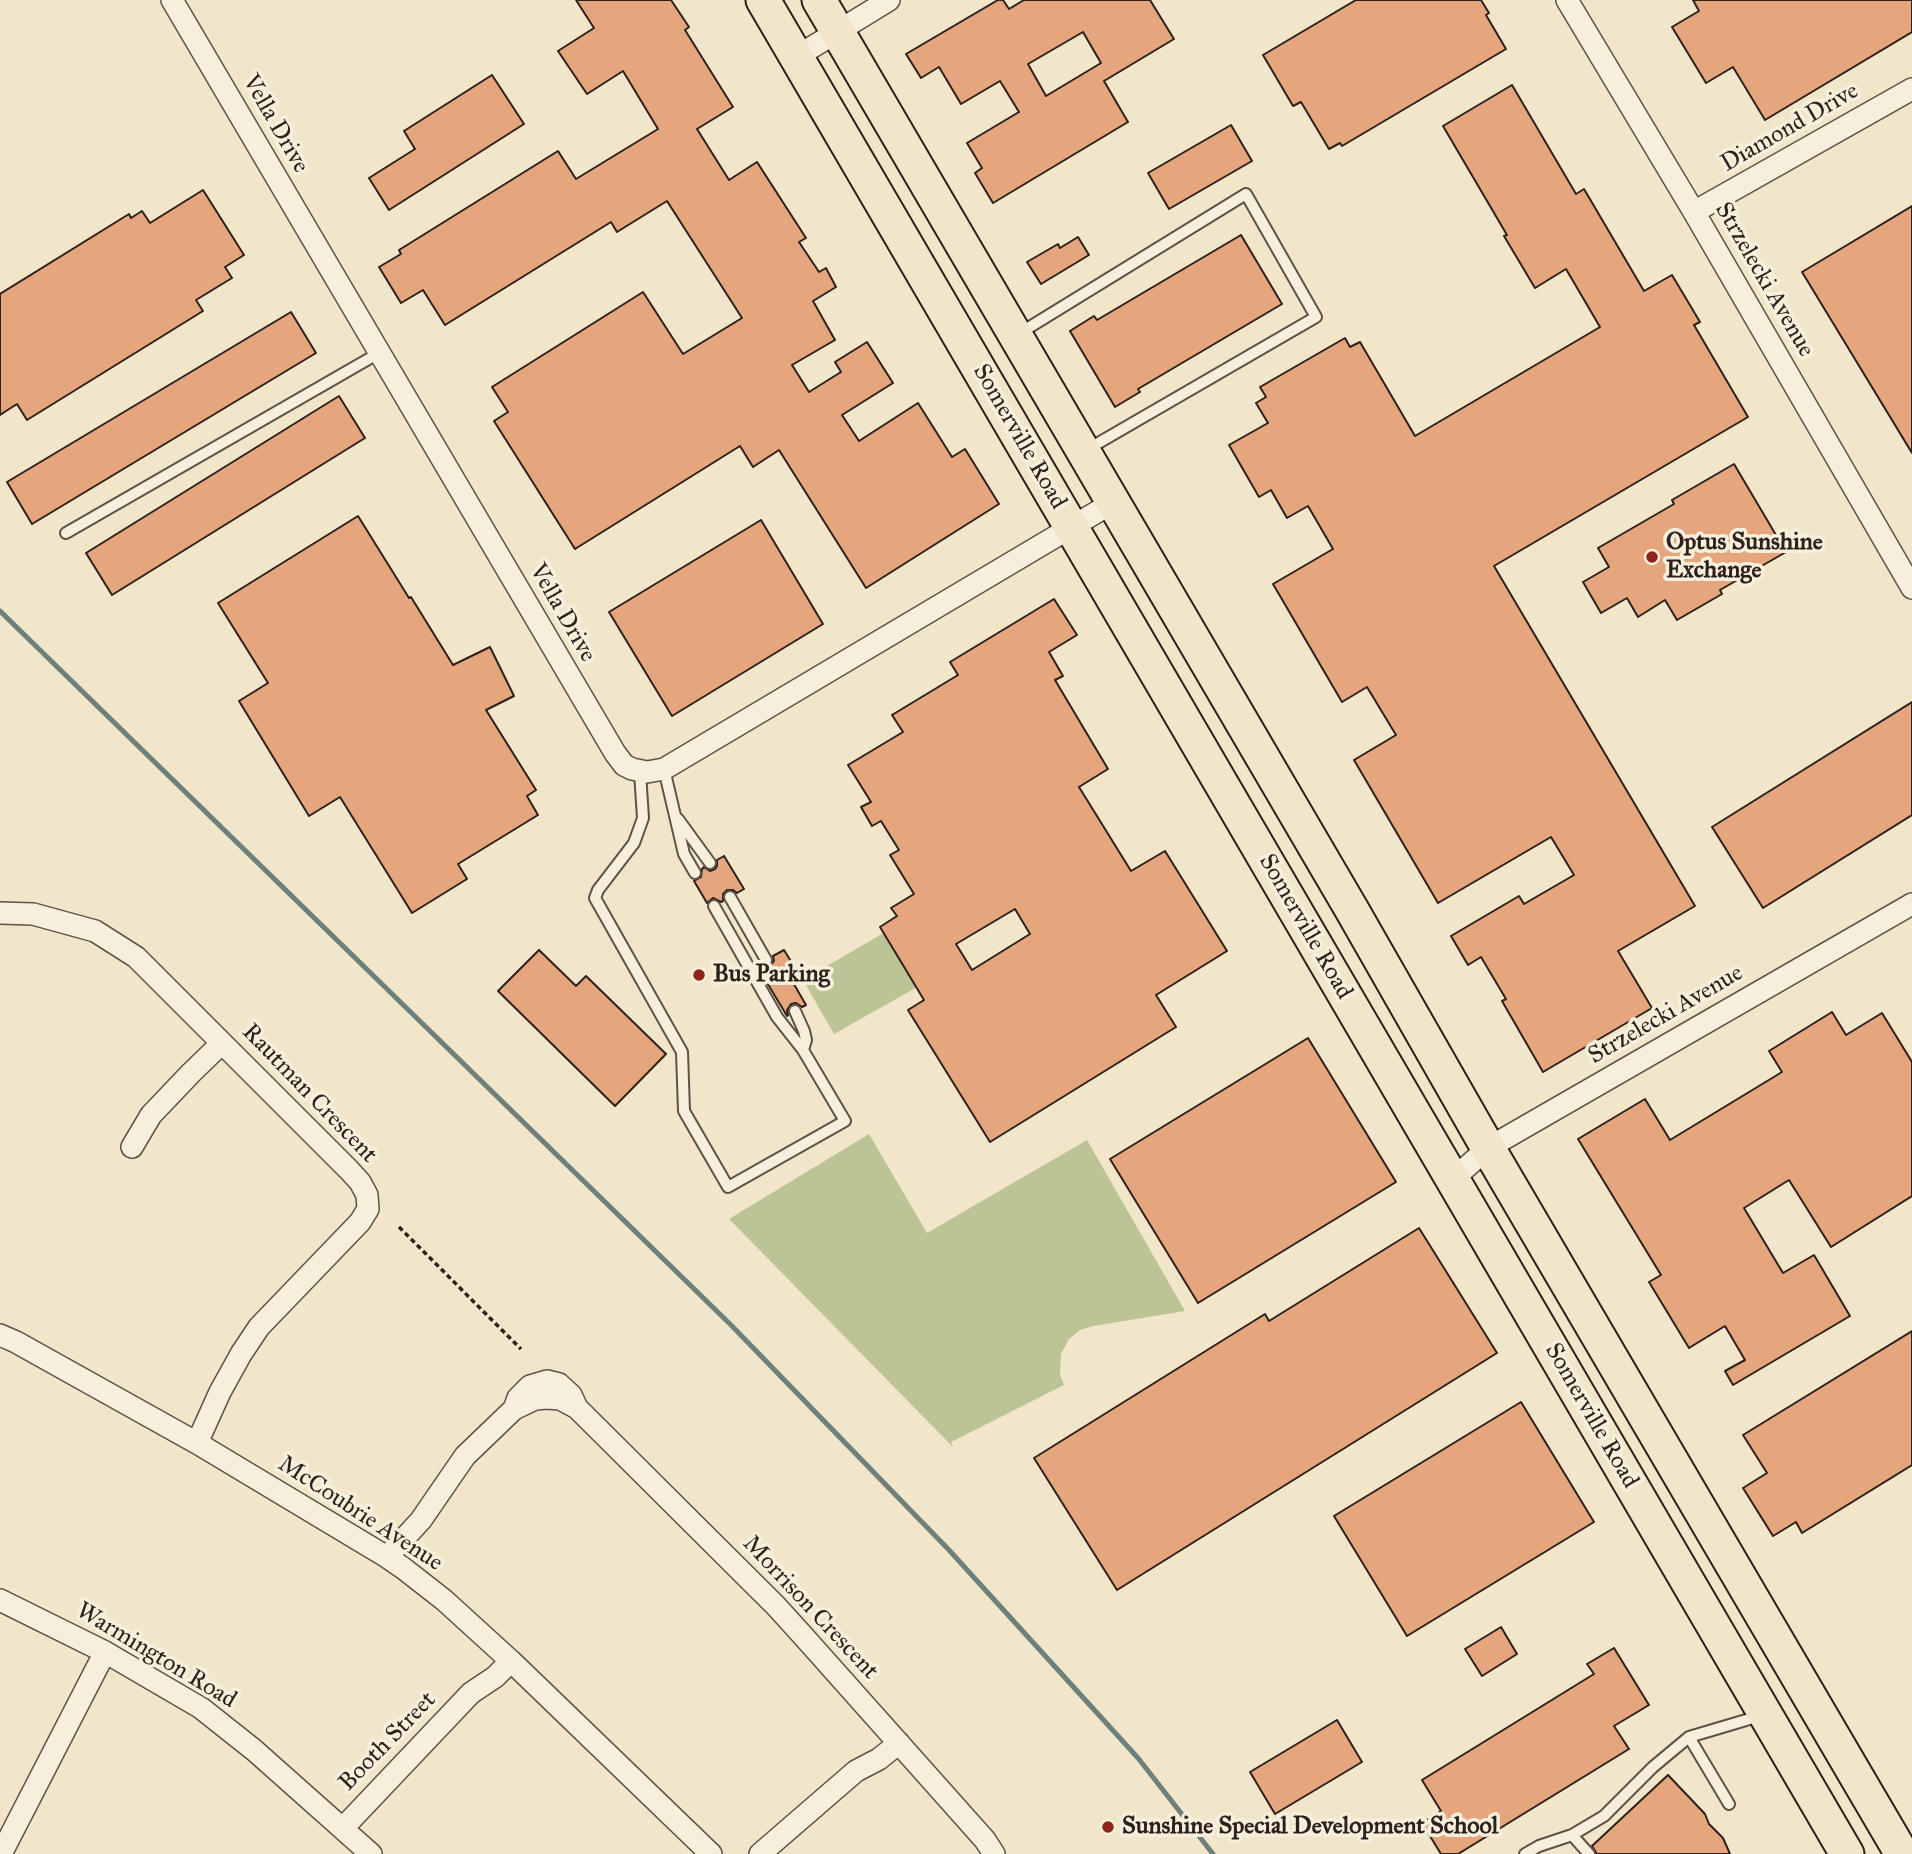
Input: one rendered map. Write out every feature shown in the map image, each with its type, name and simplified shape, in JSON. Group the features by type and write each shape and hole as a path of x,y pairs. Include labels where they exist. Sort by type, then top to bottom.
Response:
{"main road":[{"name":"Somerville Road","path":"763,0 1847,1854"},
{"name":"Somerville Road","path":"819,0 1902,1854"}],"street":[{"name":"Vella Drive","path":"172,0 615,754 624,765 640,772"},
{"path":"796,57 889,0"},
{"name":"Strzelecki Avenue","path":"1567,0 1694,212 1912,588"},
{"name":"Diamond Drive","path":"1694,212 1912,89"},
{"path":"640,772 664,769 1112,503"},
{"name":"Strzelecki Avenue","path":"1452,1179 1488,1148 1912,904"},
{"name":"Rautman Crescent","path":"0,913 33,914 94,931 136,957 360,1182 366,1195 368,1209 360,1222 259,1326 191,1440"},
{"path":"132,1147 151,1115 222,1043"},
{"name":"McCoubrie Avenue","path":"0,1335 191,1440 395,1562 444,1600 505,1656 711,1854"},
{"name":"Morrison Crescent","path":"395,1562 465,1456 514,1409 519,1398 530,1386 547,1381 559,1384 571,1395 578,1408 776,1606 985,1840 994,1854"},
{"name":"Warmington Road","path":"0,1600 105,1652 201,1708 254,1750 371,1854"},
{"path":"1,1854 105,1652"},
{"name":"Booth Street","path":"343,1828 505,1656"},
{"path":"760,1854 856,1771 872,1750 894,1738"}],"lane":[{"path":"1015,337 1246,194 1316,317 1082,452"},
{"path":"66,533 379,353"},
{"path":"664,769 684,854 695,873"},
{"path":"640,772 643,818 634,843 596,894 595,900 682,1052 684,1111 728,1187 845,1121 803,1050 777,1017 714,906"},
{"path":"674,814 710,863"},
{"path":"730,897 766,960"},
{"path":"795,1011 806,1040 803,1050"},
{"path":"1525,1854 1542,1850 1604,1816 1689,1737 1765,1715"},
{"path":"1689,1737 1729,1804"},
{"path":"1572,1835 1589,1854"}],"path":[{"path":"399,1227 522,1349"}],"green space":[{"path":"887,931 919,986 834,1034 803,980"},
{"path":"869,1134 927,1233 1087,1140 1185,1311 1080,1330 1069,1339 1061,1354 1060,1374 1064,1385 951,1442 953,1447 729,1219"}],"building":[{"path":"576,0 671,0 689,27 685,30 733,107 697,129 729,180 757,162 806,238 799,242 819,272 826,268 836,287 813,301 835,340 792,365 809,392 841,372 835,362 867,342 893,383 842,415 859,441 918,403 952,457 965,449 999,504 866,588 779,450 753,467 740,446 575,549 494,421 508,412 492,387 643,292 683,354 742,318 667,201 617,232 611,222 445,325 423,290 401,303 379,267 401,254 399,250 558,151 576,179 658,129 623,71 587,94 558,51 594,28"},
{"path":"998,0 1003,0 1009,9 1024,0 1150,0 1174,39 1104,81 1128,122 993,203 975,173 982,168 967,143 1019,112 1000,81 961,104 939,67 921,78 906,54","holes":["1083,32 1101,63 1046,96 1028,64"]},
{"path":"1356,0 1481,0 1489,13 1486,15 1506,49 1342,146 1340,143 1329,149 1301,102 1293,106 1263,55"},
{"path":"1693,0 1912,0 1912,32 1765,120 1733,67 1706,83 1672,27 1699,11"},
{"path":"492,75 524,124 389,210 369,178 415,149 404,131"},
{"path":"1512,85 1576,194 1584,189 1644,291 1672,275 1700,322 1694,325 1748,417 1494,566 1695,906 1618,951 1652,1008 1543,1072 1502,1001 1506,999 1481,957 1468,965 1451,936 1519,896 1524,904 1574,875 1551,837 1438,903 1354,760 1396,735 1367,687 1342,702 1273,584 1333,549 1308,506 1287,518 1271,490 1259,497 1229,445 1268,423 1256,403 1266,397 1260,387 1345,338 1350,347 1360,342 1415,436 1600,327 1566,269 1535,288 1443,126"},
{"path":"1231,125 1252,161 1169,209 1148,173"},
{"path":"203,190 244,255 225,267 232,278 196,300 203,311 27,420 17,404 0,415 0,294 129,214 131,218 142,211 150,223"},
{"path":"1912,206 1912,453 1802,272"},
{"path":"1241,235 1282,304 1138,389 1140,392 1115,407 1070,331 1094,316 1097,320"},
{"path":"1078,237 1089,255 1041,284 1027,262 1058,244 1060,248"},
{"path":"291,312 316,353 32,524 7,482"},
{"path":"339,396 365,438 112,595 86,553"},
{"path":"1734,464 1786,552 1720,590 1722,594 1677,620 1665,600 1638,617 1627,598 1601,613 1583,582 1609,567 1598,548 1674,504 1672,500"},
{"path":"358,516 453,665 490,647 514,696 486,710 536,790 527,796 538,815 458,864 467,879 412,913 340,797 309,816 239,701 268,683 218,603"},
{"path":"761,520 823,624 672,716 609,612"},
{"path":"1054,599 1077,635 1049,652 1063,676 1055,680 1108,769 1079,787 1131,871 1165,851 1227,951 1156,995 1176,1027 990,1142 908,1010 924,1000 880,927 897,916 891,908 914,894 890,855 899,850 881,821 872,826 861,807 871,802 848,765 903,732 892,715 958,675 950,662","holes":["1015,909 1030,934 972,970 956,944"]},
{"path":"1912,702 1912,815 1763,908 1712,827"},
{"path":"724,856 744,889 737,893 727,890 723,894 723,901 713,898 707,903 694,881 701,877 704,867 710,871 715,869 717,860"},
{"path":"539,950 576,986 586,976 666,1054 615,1106 498,991"},
{"path":"784,950 792,963 784,967 806,1005 802,1007 796,1003 791,1004 787,1016 757,966 770,966 774,961 773,956"},
{"path":"1832,1012 1846,1035 1882,1013 1912,1062 1912,1196 1831,1247 1789,1180 1744,1208 1783,1273 1814,1255 1850,1316 1733,1385 1725,1371 1745,1360 1725,1326 1689,1348 1649,1282 1661,1275 1578,1139 1645,1099 1670,1140 1782,1072 1769,1051"},
{"path":"1308,1038 1396,1182 1198,1303 1110,1159"},
{"path":"1419,1228 1497,1353 1117,1590 1034,1458 1265,1314 1269,1321"},
{"path":"1912,1331 1912,1465 1802,1533 1796,1522 1773,1536 1743,1488 1767,1473 1743,1435"},
{"path":"1521,1402 1594,1522 1407,1636 1334,1516"},
{"path":"1501,1627 1517,1654 1482,1676 1465,1649"},
{"path":"1614,1648 1649,1705 1614,1726 1629,1749 1458,1854 1441,1854 1422,1823 1441,1811 1422,1780 1594,1674 1587,1664"},
{"path":"1337,1720 1362,1762 1275,1814 1250,1772"},
{"path":"1668,1775 1705,1814 1709,1824 1723,1838 1730,1854 1597,1854 1592,1846"}],"waterway":[{"path":"0,611 731,1325 949,1550 1138,1758 1213,1854"}],"place":[{"name":"Optus Sunshine Exchange","path":"1652,557"},
{"name":"Bus Parking","path":"699,975"},
{"name":"Sunshine Special Development School","path":"1108,1827"}]}
